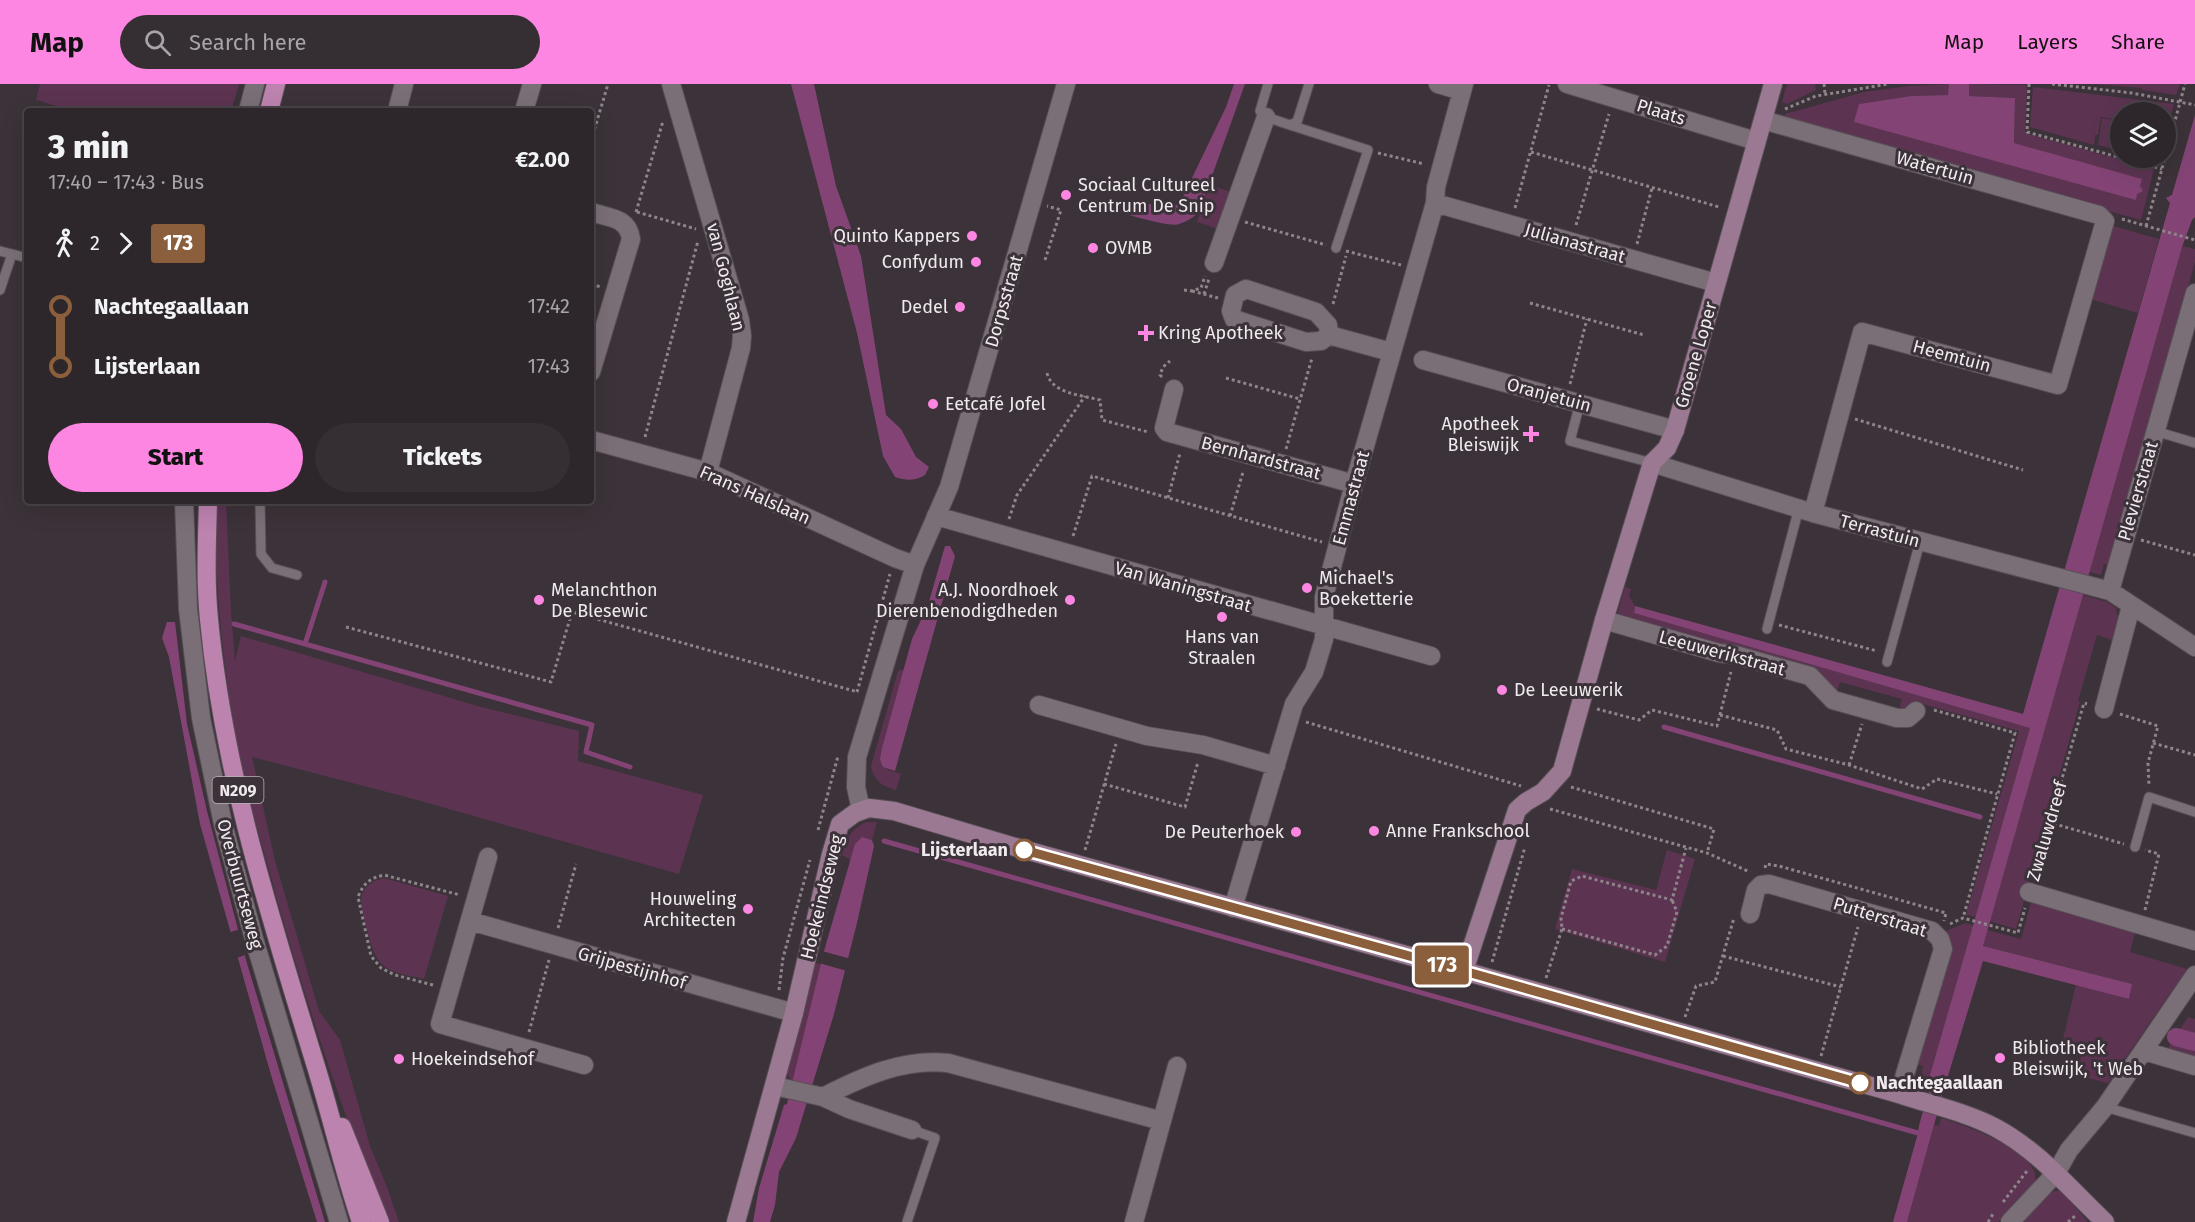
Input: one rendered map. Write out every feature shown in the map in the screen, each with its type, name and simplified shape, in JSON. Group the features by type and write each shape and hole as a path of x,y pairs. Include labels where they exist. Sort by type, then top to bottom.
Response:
{"main road":[{"path":"270,108 276,84"},
{"name":"Overbuurtseweg","path":"208,504 209,617 219,694 238,789 260,877 346,1178 361,1222"},
{"name":"Overbuurtseweg","path":"317,1071 380,1222"}],"street":[{"path":"249,108 255,84"},
{"path":"398,108 404,84"},
{"path":"525,108 532,84"},
{"name":"Dorpsstraat","path":"936,516 949,488 1066,84"},
{"path":"1438,84 1463,88"},
{"name":"Plaats","path":"1567,84 1756,141"},
{"name":"Groene Loper","path":"1604,620 1652,463 1667,448 1675,430 1773,84"},
{"name":"van Goghlaan","path":"668,85 740,320 742,336 708,472"},
{"name":"Emmastraat","path":"1233,908 1294,704 1314,672 1325,627 1324,597 1354,483 1435,203 1436,187 1463,88"},
{"path":"1214,263 1266,117"},
{"name":"Watertuin","path":"1762,120 2099,215 2105,221"},
{"name":"Julianastraat","path":"1435,203 1716,283"},
{"path":"594,212 629,216 628,226 631,239 594,362"},
{"name":"Heemtuin","path":"1806,511 1840,415 1862,332 2058,385 2105,221"},
{"name":"Plevierstraat","path":"2102,589 2125,536 2195,293"},
{"path":"1325,334 1391,352"},
{"name":"Oranjetuin","path":"1423,360 1675,430"},
{"path":"1174,389 1164,428 1176,435"},
{"name":"Bernhardstraat","path":"1176,435 1354,483"},
{"name":"Frans Halslaan","path":"594,441 708,472 895,558 915,564"},
{"name":"Terrastuin","path":"1652,463 1806,511 2102,589"},
{"name":"Overbuurtseweg","path":"184,504 188,609 201,718 223,824 254,939 339,1222"},
{"path":"936,516 915,564 874,697 855,769 861,810 869,808 894,812 1944,1108 1995,1127 2028,1148 2105,1222"},
{"name":"Van Waningstraat","path":"936,516 1431,656"},
{"path":"2102,589 2195,647"},
{"path":"2104,709 2131,606"},
{"path":"1464,971 1517,810 1548,787 1562,771 1604,620"},
{"name":"Leeuwerikstraat","path":"1604,620 1810,676 1833,700 1897,718 1908,718 1916,711"},
{"path":"1039,705 1147,736 1203,746 1276,766"},
{"name":"Hoekeindseweg","path":"736,1222 780,1088 794,1013 840,824 861,810"},
{"path":"488,857 440,1024 584,1065"},
{"name":"Putterstraat","path":"1761,885 1769,884 1932,931 1940,939 1943,949 1899,1094"},
{"path":"1742,914 1761,885"},
{"path":"2029,892 2195,941"},
{"name":"Grijpestijnhof","path":"470,921 794,1013"},
{"path":"2002,1217 2056,1173 2069,1150 2105,1107 2195,975"},
{"path":"2144,1051 2195,1066"},
{"path":"818,1096 883,1070 928,1061 948,1064 1162,1121"},
{"path":"1134,1222 1177,1066"},
{"path":"780,1088 818,1096 912,1130"}],"lane":[{"path":"1268,84 1260,111 1266,117 1368,150 1336,248"},
{"path":"1290,125 1297,122 1309,84"},
{"path":"0,251 24,257"},
{"path":"0,290 12,254"},
{"path":"1573,402 1570,441 1652,463"},
{"path":"2155,431 2195,443"},
{"path":"260,504 261,554 272,568 297,575"},
{"path":"1768,626 1806,511"},
{"path":"1889,658 1920,542"},
{"path":"2135,847 2149,797 2195,812"},
{"path":"2105,1107 2195,1133"},
{"path":"907,1222 935,1138 912,1130"}],"path":[{"path":"594,131 608,84"},
{"path":"1510,224 1550,84"},
{"path":"1824,84 1825,94"},
{"path":"1762,120 1798,103 1825,94 1888,84"},
{"path":"2029,84 2027,132 2162,169 2146,226"},
{"path":"2052,84 2132,93 2193,104"},
{"path":"2176,117 2185,84"},
{"path":"640,453 700,231 629,216 668,85"},
{"path":"1572,242 1614,98"},
{"path":"1368,150 1441,168"},
{"path":"1531,152 1736,212"},
{"path":"1633,259 1652,188"},
{"path":"1033,203 1061,210 1045,260"},
{"path":"2105,221 2114,217 2195,240"},
{"path":"1282,464 1300,399 1325,334 1347,251"},
{"path":"1191,291 1201,288 1208,267 1214,263"},
{"path":"1184,290 1210,296"},
{"path":"1530,303 1644,335"},
{"path":"1573,402 1587,319"},
{"path":"1160,375 1162,367 1170,361"},
{"path":"1047,372 1049,379 1062,391 1100,400 1102,420 1158,434 1176,435 1168,498"},
{"path":"1226,378 1300,399"},
{"path":"1004,535 1017,495 1085,396"},
{"path":"1840,415 2023,470"},
{"path":"1230,516 1248,454"},
{"path":"1068,554 1092,476 1338,547"},
{"path":"2125,536 2195,555"},
{"path":"346,627 551,682 572,612 874,697"},
{"path":"1768,626 1889,658"},
{"path":"1581,704 1639,720 1652,710 1717,726 1736,655"},
{"name":"Zwaluwdreef","path":"1963,918 2018,933 2084,703 2104,709"},
{"path":"1916,711 1922,706 2015,733 1963,918 1943,927"},
{"path":"1849,765 1866,709"},
{"path":"2104,709 2158,726 2148,763 2149,797"},
{"path":"1720,715 1776,730 1786,749 1849,765 1922,789 1937,779 1997,794"},
{"path":"1290,718 1714,829 1707,853"},
{"path":"2153,743 2195,754"},
{"path":"1104,784 1185,807 1203,746"},
{"path":"1079,865 1113,754"},
{"path":"1526,802 1707,853 1753,874 1761,885"},
{"path":"2048,822 2159,855 2141,925"},
{"path":"1487,978 1527,840"},
{"path":"1562,929 1655,955 1667,946 1677,912 1672,900 1686,848"},
{"path":"450,989 395,975 381,968 371,956 358,897 362,888 372,878 384,875 476,900"},
{"path":"1541,994 1562,929 1561,918 1571,881 1582,876 1672,900"},
{"path":"1816,1071 1862,910"},
{"path":"1680,1033 1696,986 1715,982 1723,956 1742,914"},
{"path":"1723,956 1841,987"},
{"path":"2002,1203 2038,1157"},
{"path":"1988,1222 2002,1217"}],"shaded area":[{"path":"40,84 239,84 232,108 64,108 36,100"},
{"path":"791,84 814,84 836,186 861,256 886,415 901,429 916,457 929,467 925,475 914,479 895,477 883,456 857,333"},
{"path":"1234,84 1245,84 1199,212 1187,221 1174,225 1115,211 1118,200 1171,207 1180,203 1226,107"},
{"path":"1787,84 1815,84 1816,90 1787,104 1782,102"},
{"path":"1949,84 1949,95 1911,96 1859,104 2137,194 2141,179 2014,143 2015,98 1969,96 1969,84 2025,85 2027,88 2025,133 2110,157 2110,168 2154,169 2141,220 1784,120 1785,114 1864,92"},
{"path":"1949,84 1969,84 1969,96 2015,98 2014,143 2142,179 2140,186 2143,191 2137,194 2136,200 1854,122 1859,104 1911,96 1948,95"},
{"path":"2094,84 2180,84 2176,95 2142,90 2142,88"},
{"path":"2033,87 2157,102 2110,102 2110,118 2101,117 2094,145 2030,127"},
{"path":"2195,115 2195,217 2182,247 1983,946 2132,984 2129,999 1983,961 1907,1222 1893,1222 1928,1097 1930,1075 2030,728 1634,613 1635,606 2023,714 2170,203 2166,198 2172,195"},
{"path":"2102,118 2110,119 2110,148 2098,145"},
{"path":"1209,185 1235,193 1222,230 1197,222"},
{"path":"2110,225 2159,239 2138,313 2090,299"},
{"path":"2182,246 2195,249 2195,262 2109,565 2104,564 2101,575 2089,572"},
{"path":"215,504 226,504 235,661 241,636 481,707 579,731 578,761 703,795 679,874 410,798 252,757 275,861 319,1011 340,1040 370,1146 399,1222 386,1222 341,1102 301,981 251,807 226,674 217,570"},
{"path":"945,546 950,546 955,556 895,771 883,767 880,759 882,748 912,639 928,605"},
{"path":"1625,587 1631,589 1629,596 1635,606 1634,613 2031,728 1977,917 1966,915 2019,731 1919,703 1898,713 1902,699 1840,682 1836,695 1812,672 1617,616"},
{"path":"2082,595 2107,602 2116,608 2119,617 2115,641 2097,635 2016,929 1989,921"},
{"path":"167,622 175,622 187,724 246,960 325,1222 317,1222 271,1075 200,824 169,657 162,638"},
{"path":"904,669 882,748 888,770 901,774 896,790 879,782 871,766 898,671"},
{"path":"866,822 877,822 872,840 862,837 855,844 851,860 842,855 845,844 852,832"},
{"path":"862,837 872,840 874,846 834,1014 796,1138 779,1172 775,1205 770,1222 753,1222 759,1188 784,1105 787,1104 824,951 855,844"},
{"path":"1667,850 1695,859 1665,962 1555,929 1572,869 1656,890"},
{"path":"384,878 448,896 424,979 386,968 372,947 363,915 361,897 370,884"},
{"path":"2033,895 2136,929 2130,952 2187,969 2108,1083 2076,1075 2081,1056 2065,1046 2063,1039 2076,984 2129,999 2132,984 1983,946 1987,930 2021,939"},
{"path":"1966,923 1974,926 1930,1075 1932,1086 1921,1079 1923,1066 1915,1064 1946,931"},
{"path":"815,963 821,964 794,1082 785,1073"},
{"path":"2188,1017 2195,1019 2195,1060 2166,1051"},
{"path":"1941,1118 2001,1142 2028,1162 2035,1174 2031,1191 1998,1222 1907,1222 1934,1125 1939,1126"},
{"path":"2061,1191 2088,1222 2021,1222 2049,1193"}],"pier":[{"path":"241,929 248,954 234,959 227,933"},
{"path":"822,951 851,959 847,971 819,963"}],"waterway":[{"path":"305,644 325,582"},
{"path":"234,624 592,725 586,752 630,767"},
{"path":"1664,727 1980,817"},
{"path":"884,841 1918,1133"},
{"path":"2176,1037 2195,1042"}],"bus line":[{"name":"173","path":"1024,850 1860,1083"}],"place":[{"name":"Sociaal Cultureel Centrum De Snip","path":"1066,195"},
{"name":"Quinto Kappers","path":"972,236"},
{"name":"OVMB","path":"1093,248"},
{"name":"Confydum","path":"976,262"},
{"name":"Dedel","path":"960,307"},
{"name":"Kring Apotheek","path":"1146,333"},
{"name":"Eetcafé Jofel","path":"933,404"},
{"name":"Apotheek Bleiswijk","path":"1531,434"},
{"name":"Michael's Boeketterie","path":"1307,588"},
{"name":"Melanchthon De Blesewic","path":"539,600"},
{"name":"A.J. Noordhoek Dierenbenodigdheden","path":"1070,600"},
{"name":"Hans van Straalen","path":"1222,617"},
{"name":"De Leeuwerik","path":"1502,690"},
{"name":"Anne Frankschool","path":"1374,831"},
{"name":"De Peuterhoek","path":"1296,832"},
{"name":"Lijsterlaan","path":"1024,850"},
{"name":"Houweling Architecten","path":"748,909"},
{"name":"Bibliotheek Bleiswijk, 't Web","path":"2000,1058"},
{"name":"Hoekeindsehof","path":"399,1059"},
{"name":"Nachtegaallaan","path":"1860,1083"}]}
